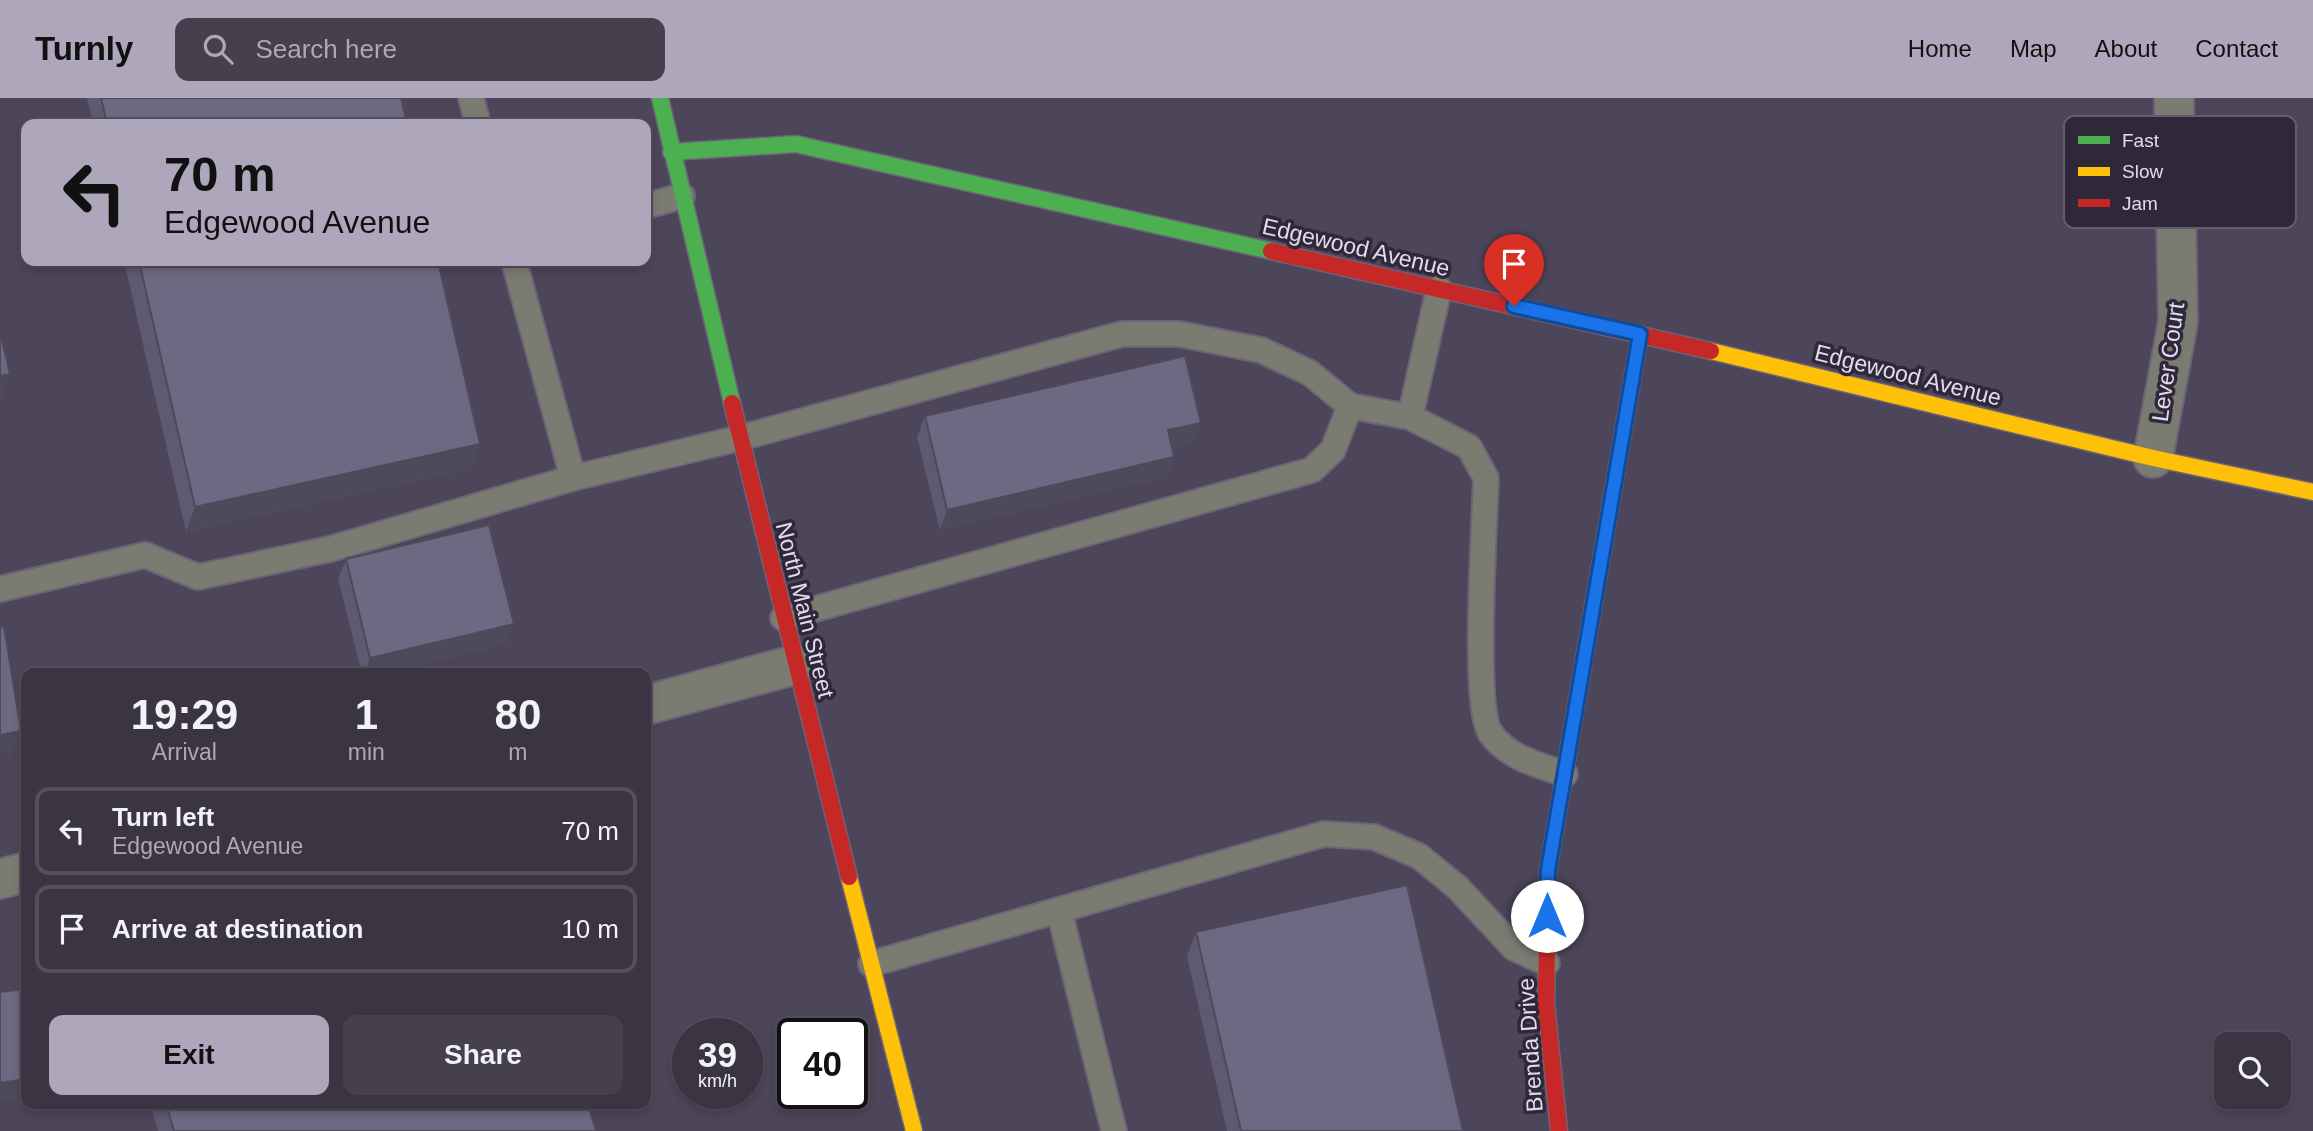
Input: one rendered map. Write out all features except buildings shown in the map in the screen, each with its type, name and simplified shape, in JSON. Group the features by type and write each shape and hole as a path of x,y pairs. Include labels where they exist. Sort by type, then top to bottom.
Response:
{"street":[{"name":"North Main Street","path":"660,98 794,665 914,1131"},
{"name":"Lever Court","path":"2174,98 2174,116"},
{"name":"Edgewood Avenue","path":"671,152 796,144 1640,334 2153,458 2313,492"},
{"name":"Lever Court","path":"2153,458 2178,322 2176,228"},
{"name":"Brenda Drive","path":"1559,1131 1546,1004 1548,870 1640,334"},
{"path":"651,704 794,665"},
{"path":"0,879 21,873"}],"lane":[{"path":"471,98 477,119"},
{"path":"651,205 682,196"},
{"path":"515,266 573,478"},
{"path":"1410,417 1439,289"},
{"path":"0,589 145,555 198,577 330,549 573,478 740,438 1122,334 1179,334 1262,350 1310,373 1350,406 1410,417 1469,447 1486,478 1480,696 1490,733 1519,759 1565,774"},
{"path":"783,618 1312,470 1333,450 1350,406"},
{"path":"871,964 1324,834 1374,837 1419,856 1457,887 1514,948 1547,963"},
{"path":"1059,910 1114,1131"}],"traffic: fast":[{"path":"660,98 732,403"},
{"path":"671,152 796,144 1271,251"}],"traffic: slow":[{"path":"1598,578 1640,334"},
{"path":"1711,351 2153,458 2313,492"},
{"path":"849,877 914,1131"}],"traffic: jam":[{"path":"1271,251 1711,351"},
{"path":"732,403 849,877"},
{"path":"1559,1131 1546,1004 1548,870 1598,578"}],"route":[{"path":"1514,306 1640,334 1548,870 1547,916"}]}
